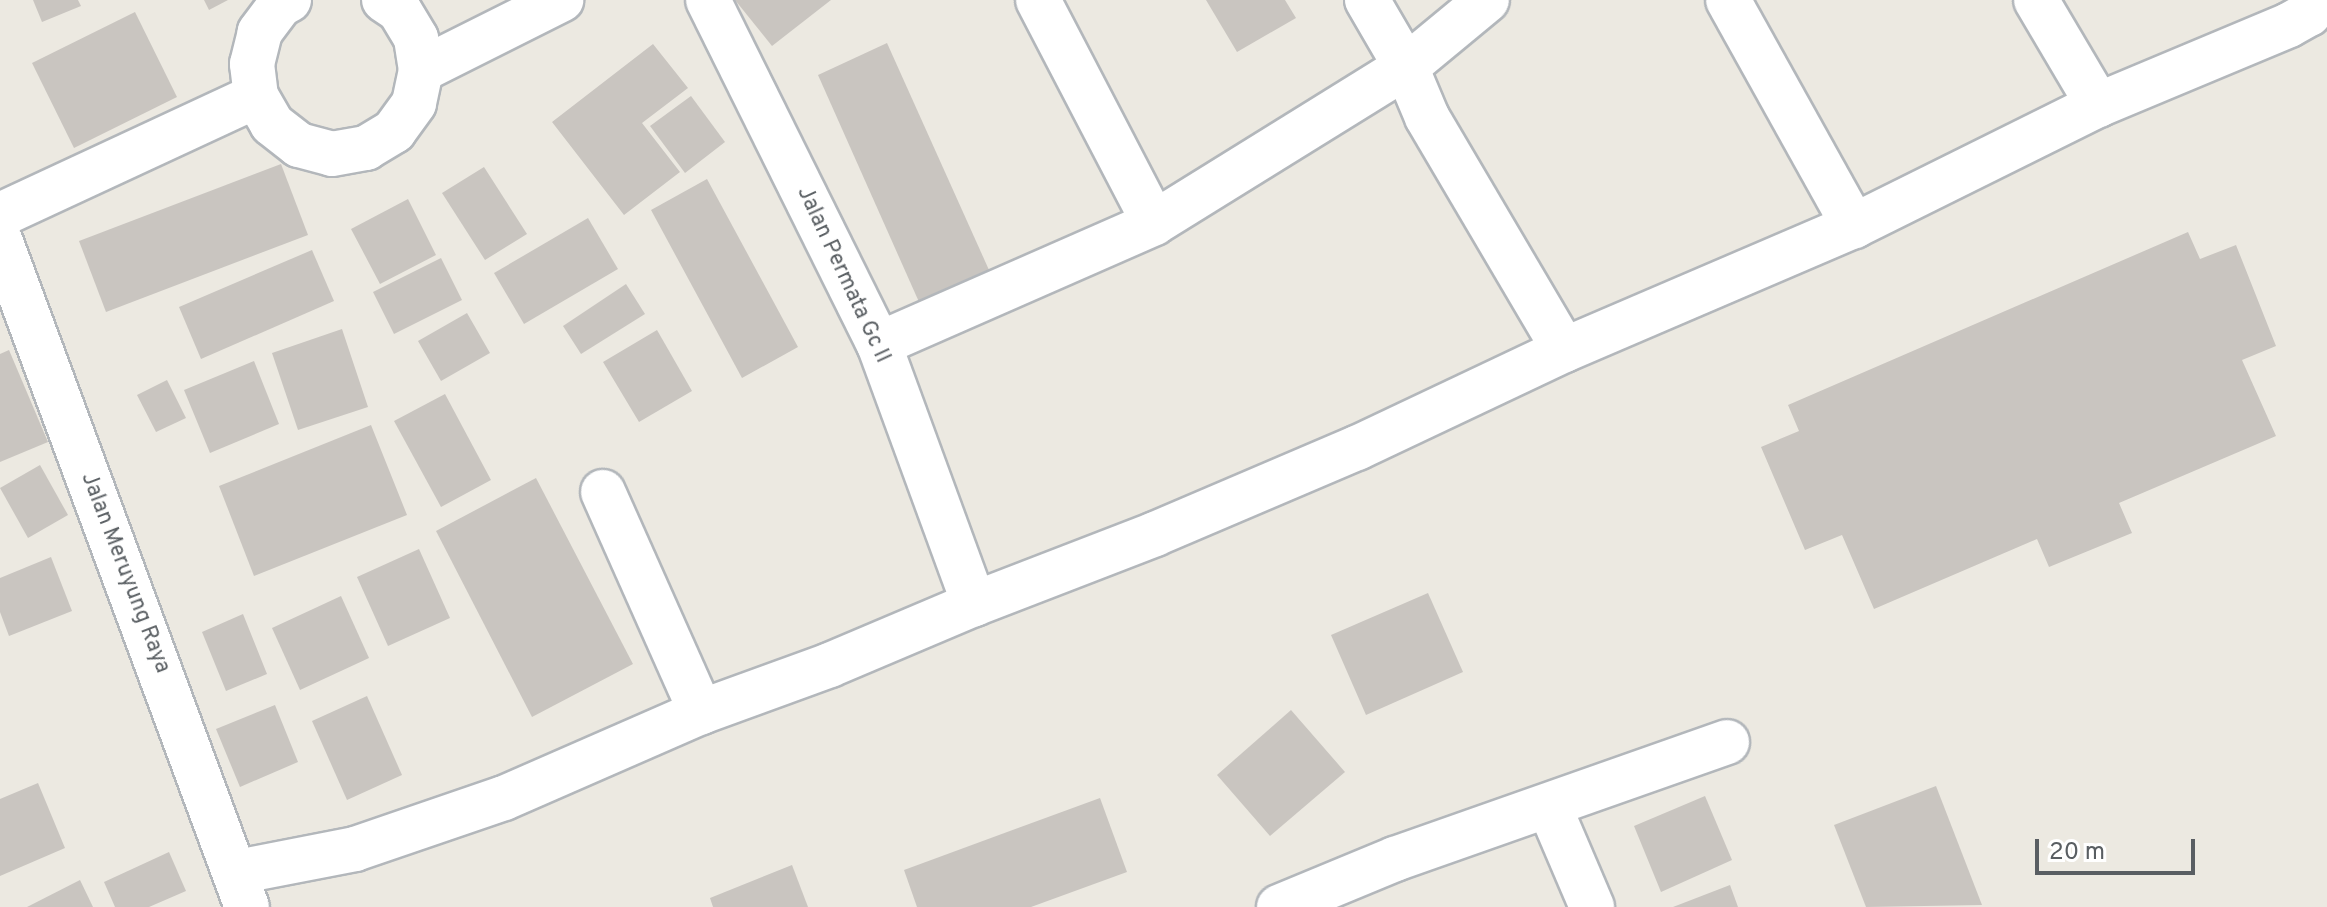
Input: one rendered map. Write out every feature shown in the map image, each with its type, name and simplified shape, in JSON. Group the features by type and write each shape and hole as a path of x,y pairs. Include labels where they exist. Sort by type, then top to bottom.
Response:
{"street":[{"path":"289,0 280,5 260,32 252,64 256,96 272,124 299,145 332,154 366,148 394,131 414,103 421,70 416,38 399,10 384,0"},
{"path":"421,70 561,0"},
{"name":"Jalan Permata Gc II","path":"708,0 879,344 974,604"},
{"path":"1038,0 1154,223"},
{"path":"1367,0 1406,67 1427,117 1564,350"},
{"path":"879,344 1154,223 1406,67 1487,0"},
{"path":"1728,0 1854,226"},
{"path":"2036,0 2098,105"},
{"path":"242,889 504,798 701,712 830,665 974,604 1155,534 1343,454 1564,350 1854,226 2098,105 2303,12"},
{"path":"0,215 256,96"},
{"name":"Jalan Meruyung Raya","path":"0,240 242,889"},
{"path":"603,492 701,712"},
{"path":"1279,907 1395,859 1727,742"},
{"path":"1549,806 1592,907"}],"building":[{"path":"33,0 78,0 81,6 42,22"},
{"path":"204,0 228,0 209,10"},
{"path":"735,0 831,0 772,46"},
{"path":"1206,0 1285,0 1296,18 1237,52"},
{"path":"135,12 177,97 74,148 32,63"},
{"path":"887,43 989,270 919,302 818,75"},
{"path":"653,44 688,88 642,123 680,172 624,215 552,122"},
{"path":"691,96 725,142 685,173 650,126"},
{"path":"281,164 308,235 106,312 79,241"},
{"path":"484,167 527,234 485,260 442,193"},
{"path":"707,179 798,347 742,378 651,210"},
{"path":"408,199 436,255 380,284 351,229"},
{"path":"588,218 618,269 524,324 494,273"},
{"path":"2188,232 2200,259 2236,245 2276,346 2242,360 2276,436 2119,503 2132,533 2049,567 2037,539 1874,609 1842,535 1805,550 1761,447 1799,431 1788,405"},
{"path":"312,250 334,301 201,359 179,307"},
{"path":"441,258 462,300 394,334 373,292"},
{"path":"626,284 645,314 581,354 563,326"},
{"path":"467,313 490,353 441,381 418,341"},
{"path":"342,329 368,407 298,430 272,353"},
{"path":"657,330 692,391 639,422 603,362"},
{"path":"9,350 48,442 0,462 0,354"},
{"path":"254,361 279,424 210,453 184,390"},
{"path":"167,380 186,418 156,432 137,395"},
{"path":"445,394 491,480 441,507 394,421"},
{"path":"371,425 407,515 254,576 219,486"},
{"path":"40,465 68,515 28,538 0,488"},
{"path":"536,478 633,664 532,717 436,531"},
{"path":"419,549 450,618 388,646 357,577"},
{"path":"51,557 72,611 9,636 0,612 0,578"},
{"path":"1428,593 1463,672 1366,715 1331,635"},
{"path":"341,596 369,658 300,690 272,628"},
{"path":"243,614 267,674 226,691 202,632"},
{"path":"367,696 402,775 347,800 312,721"},
{"path":"275,705 298,762 240,787 216,729"},
{"path":"1291,710 1345,772 1270,836 1217,775"},
{"path":"38,783 65,848 0,876 0,799"},
{"path":"1936,786 1982,905 1866,907 1834,825"},
{"path":"1705,796 1732,860 1661,892 1634,826"},
{"path":"1100,798 1127,872 1031,907 917,907 904,870"},
{"path":"169,852 186,891 149,907 115,907 104,882"},
{"path":"792,865 808,907 713,907 710,898"},
{"path":"80,880 93,907 27,907"},
{"path":"1730,885 1738,907 1673,907"}]}
